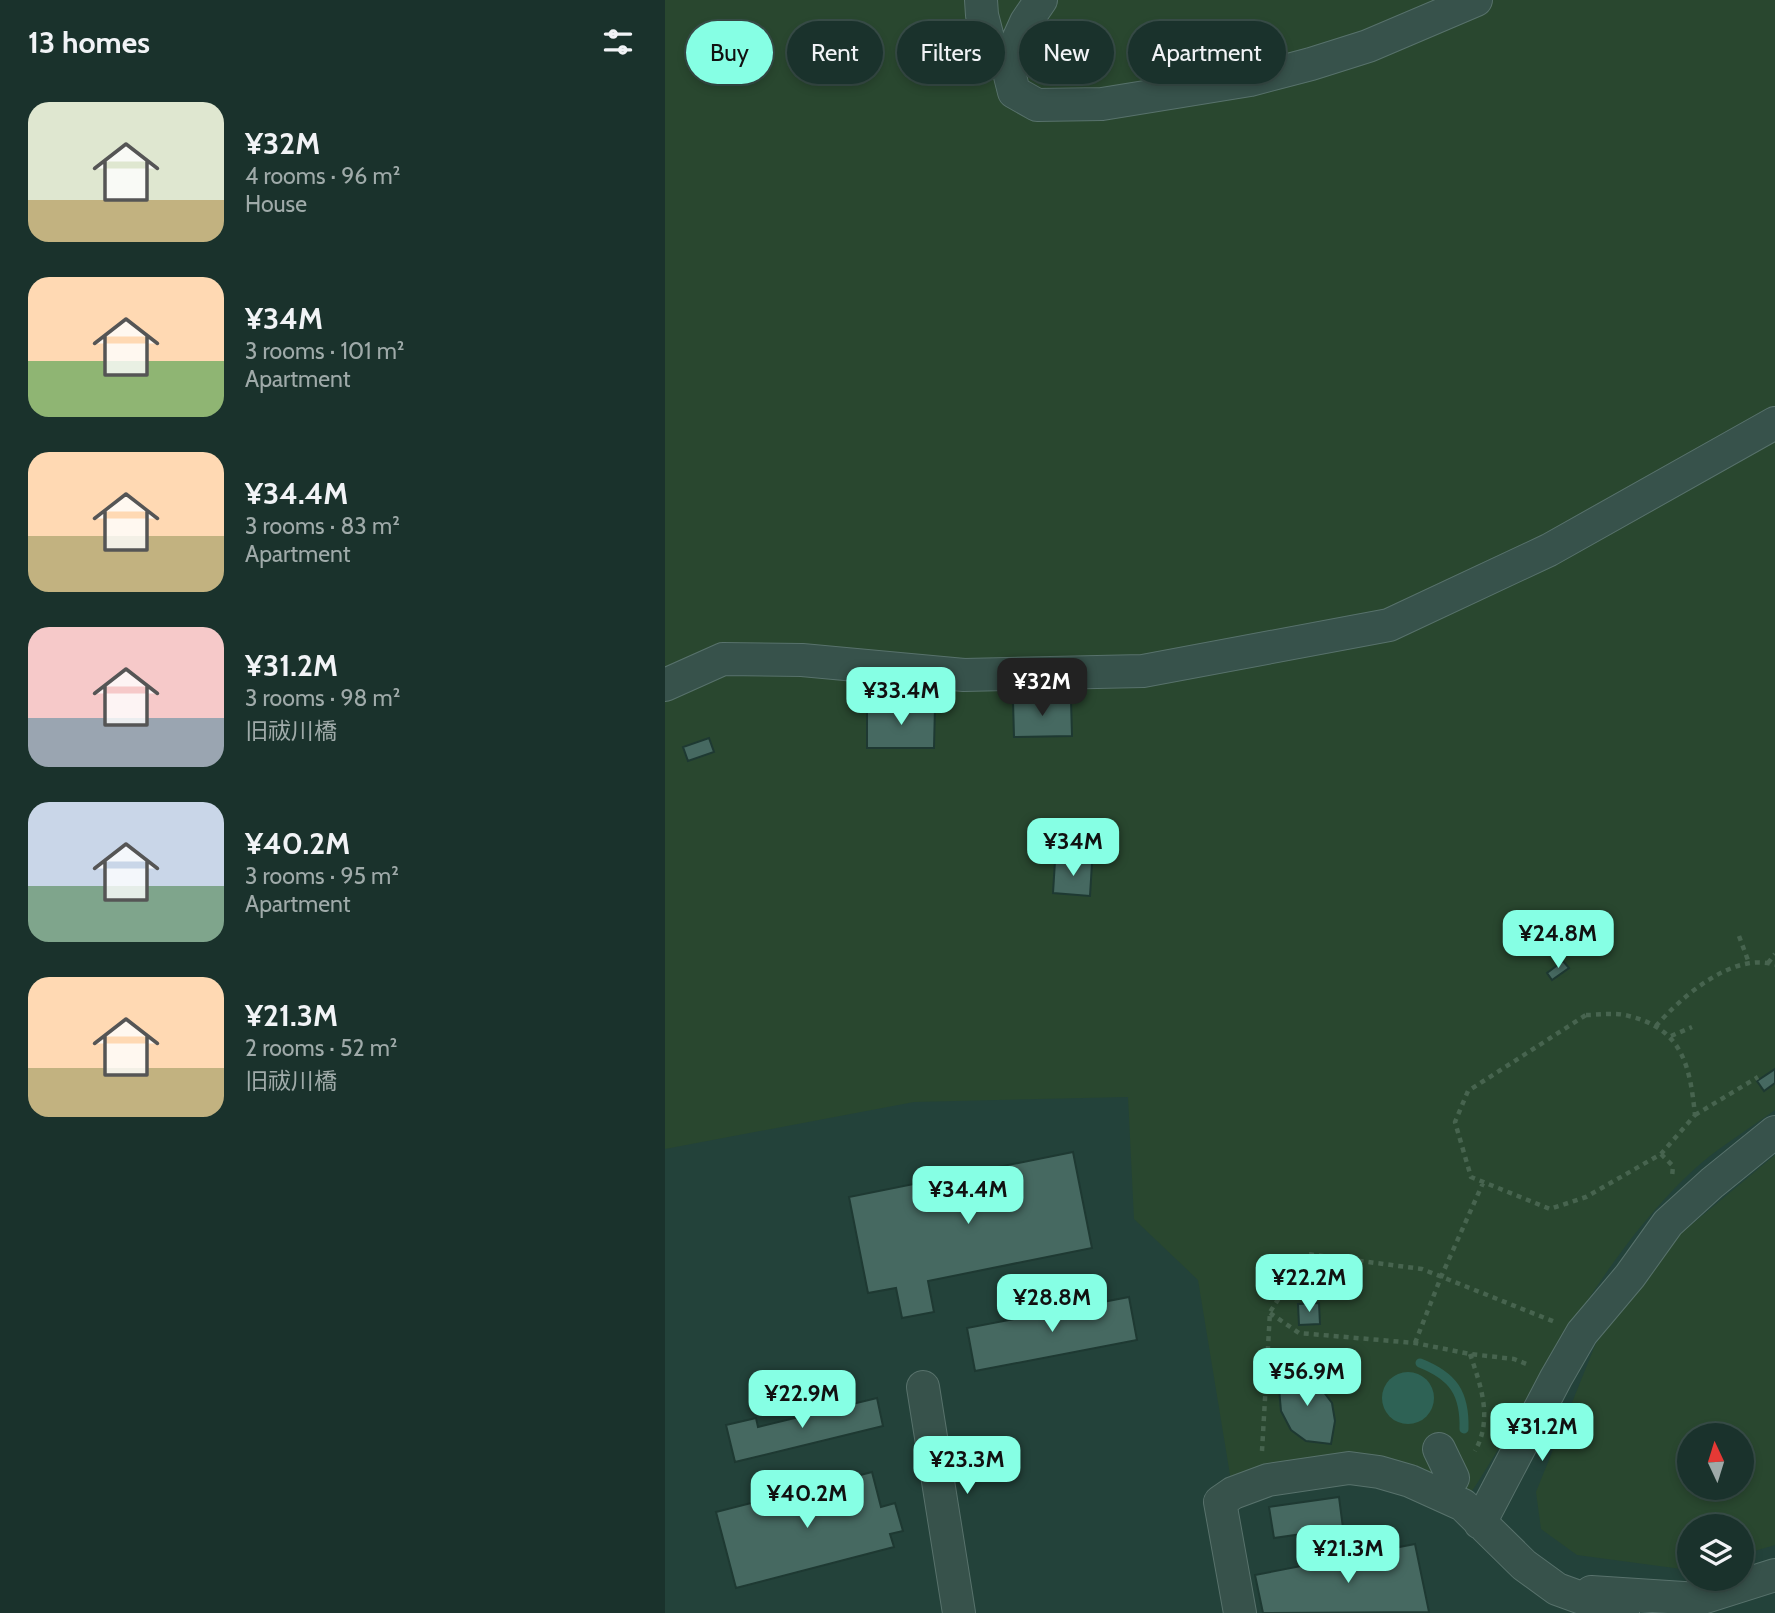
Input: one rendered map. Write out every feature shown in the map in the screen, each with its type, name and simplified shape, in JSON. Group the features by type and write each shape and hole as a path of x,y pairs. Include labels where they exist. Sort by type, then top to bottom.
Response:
{"street":[{"path":"981,0 990,46 1007,64 1014,92 1037,105 1102,104 1249,79 1311,64 1368,46 1476,0"},
{"path":"1007,64 1026,22 1041,0"},
{"path":"665,685 723,659 802,660 964,675 1143,671 1389,625 1549,550 1775,423"},
{"path":"1481,1523 1582,1333 1630,1276 1668,1223 1775,1132"},
{"path":"923,1387 959,1613"},
{"path":"1439,1449 1453,1478"},
{"path":"1240,1613 1220,1502 1233,1493 1260,1483 1349,1468 1378,1472 1410,1481 1463,1505 1524,1566 1557,1589 1623,1613"},
{"path":"1557,1589 1699,1599 1775,1575"}],"path":[{"path":"1739,936 1749,963"},
{"path":"1768,963 1775,954"},
{"path":"1656,1026 1677,1002 1712,978 1749,963 1775,965"},
{"path":"1695,1115 1690,1073 1671,1037 1656,1026 1627,1015 1586,1015 1468,1091 1455,1122 1471,1177 1550,1209 1586,1197 1661,1154 1695,1115 1758,1077"},
{"path":"1671,1037 1692,1027"},
{"path":"1415,1343 1483,1183"},
{"path":"1260,1483 1270,1312 1307,1254 1422,1269 1582,1333"},
{"path":"1270,1312 1299,1333 1415,1343 1514,1359"}],"shaded area":[{"path":"665,0 1775,0 1775,1110 1689,1174 1654,1211 1623,1250 1567,1333 1463,1505 1379,1472 1233,1493 1198,1280 1134,1219 1128,1097 914,1102 665,1149"},
{"path":"1775,1155 1775,1545 1754,1551 1754,1514 1677,1514 1677,1568 1577,1555 1541,1529 1536,1492 1596,1343 1679,1235"},
{"path":"1408,1372 1427,1379 1434,1398 1427,1417 1408,1424 1389,1417 1382,1398 1389,1379"}],"building":[{"path":"1071,700 1072,736 1014,737 1013,701"},
{"path":"867,706 935,706 934,748 867,748"},
{"path":"709,738 714,752 688,761 683,747"},
{"path":"1055,861 1092,863 1090,896 1053,893"},
{"path":"1563,961 1569,968 1552,980 1547,973"},
{"path":"1775,1069 1775,1083 1764,1091 1757,1081"},
{"path":"1073,1152 1092,1248 928,1281 934,1312 902,1318 896,1288 868,1293 849,1197"},
{"path":"1129,1297 1137,1340 975,1371 967,1328"},
{"path":"1319,1303 1320,1324 1299,1325 1298,1304"},
{"path":"1285,1371 1297,1372 1306,1377 1320,1387 1332,1403 1335,1421 1331,1444 1306,1441 1291,1430 1281,1411 1279,1388"},
{"path":"877,1398 883,1426 735,1462 726,1425 756,1418 758,1427"},
{"path":"872,1472 881,1507 895,1503 903,1531 890,1534 894,1547 736,1588 716,1512"},
{"path":"1339,1497 1343,1528 1274,1538 1269,1507"},
{"path":"1415,1544 1429,1612 1263,1613 1255,1575"}],"waterway":[{"path":"1420,1363 1441,1374 1455,1387 1462,1405 1464,1429"}]}
